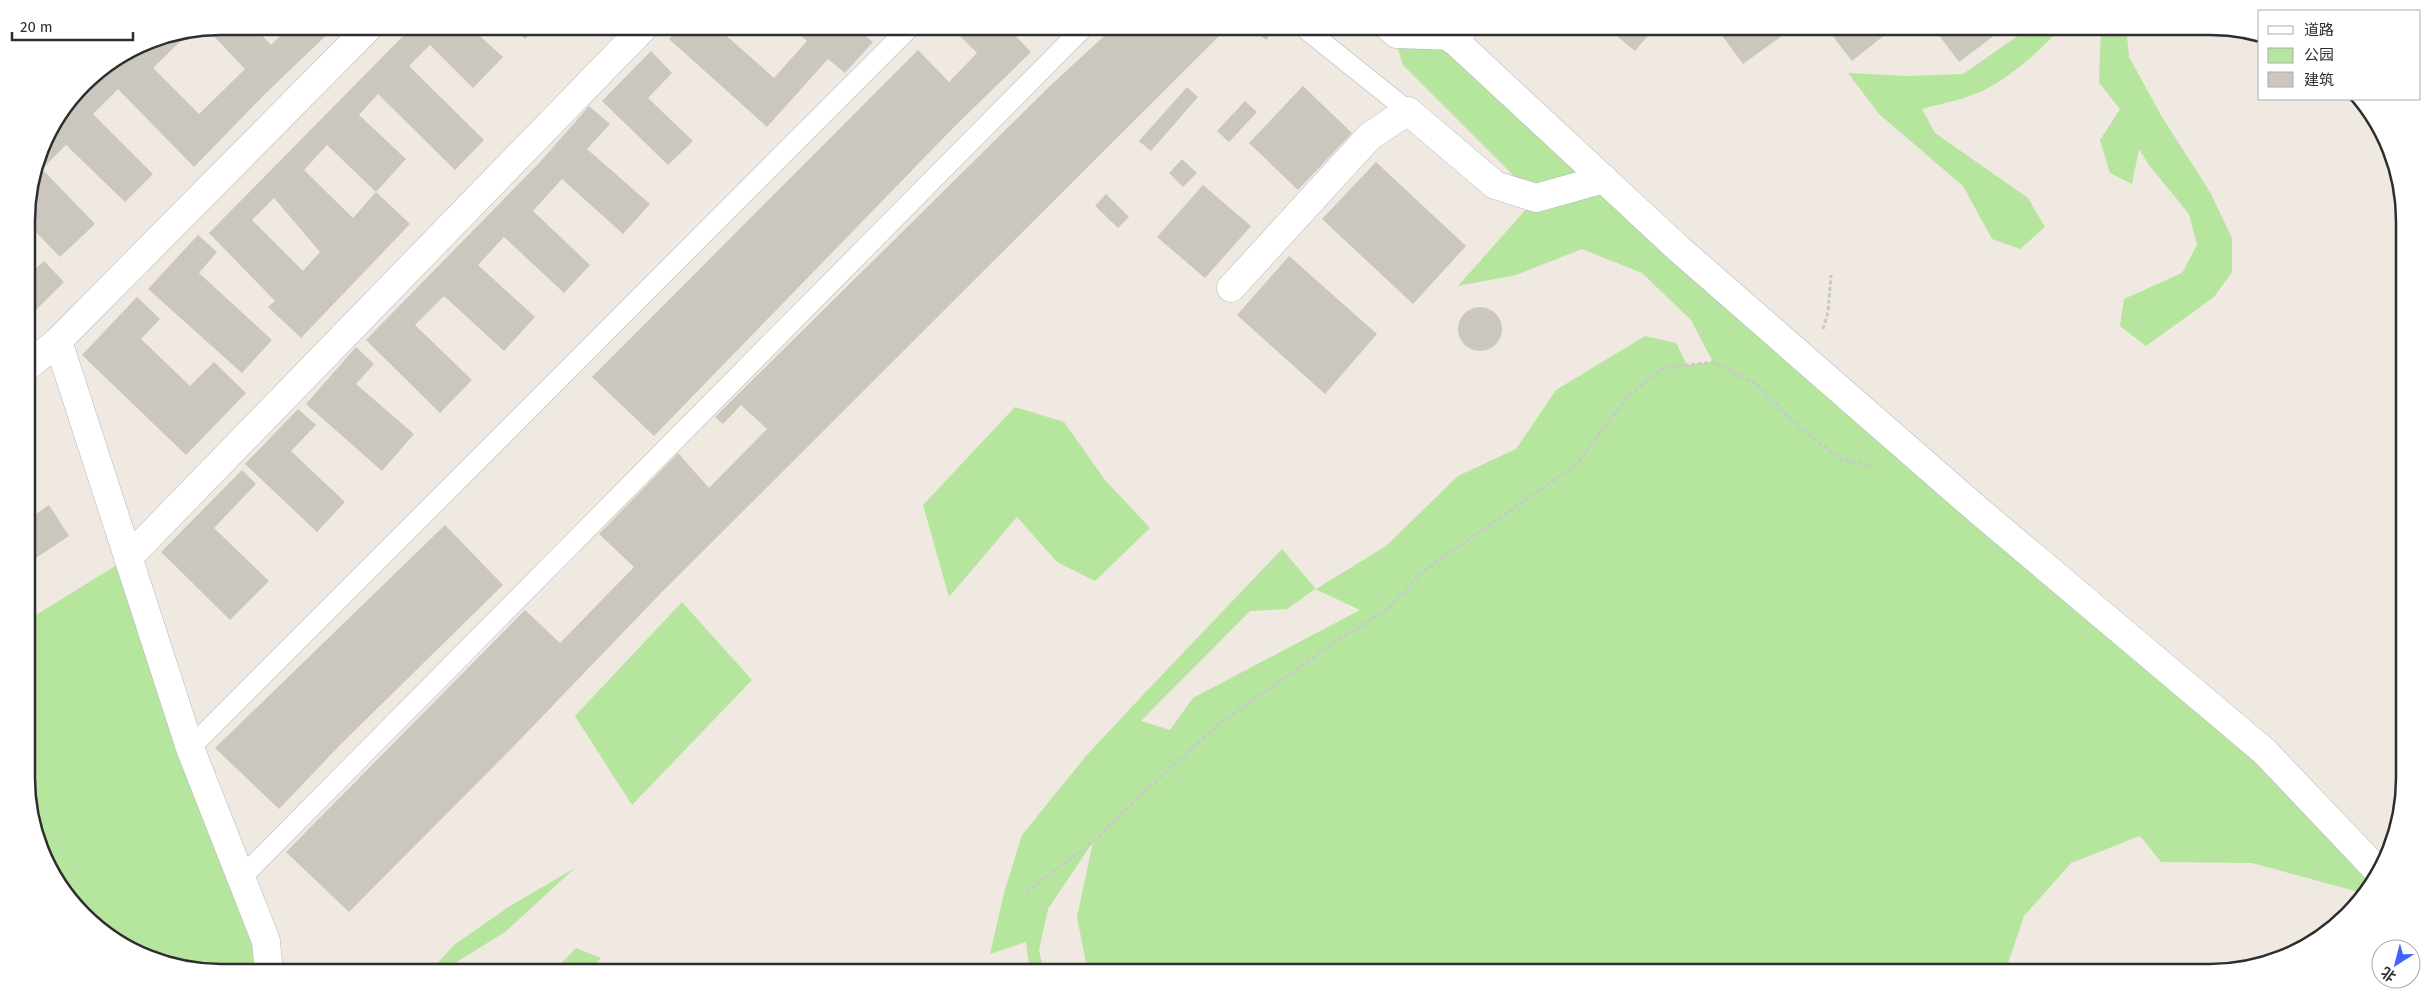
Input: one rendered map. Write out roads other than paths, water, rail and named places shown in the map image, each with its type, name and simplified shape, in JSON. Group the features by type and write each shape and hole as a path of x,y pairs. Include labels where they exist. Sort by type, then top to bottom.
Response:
{"street":[{"path":"35,360 58,341 361,35"},
{"path":"128,558 636,35"},
{"path":"1457,35 1604,179 1680,250 1910,450 2264,752 2374,866"},
{"path":"1231,288 1370,136 1408,111 1495,185 1536,198 1604,179"},
{"path":"58,341 190,748 266,941 268,964"}],"lane":[{"path":"190,748 902,35"},
{"path":"241,878 1076,35"},
{"path":"1313,35 1408,111"},
{"path":"1392,35 1396,38 1420,35"}]}
